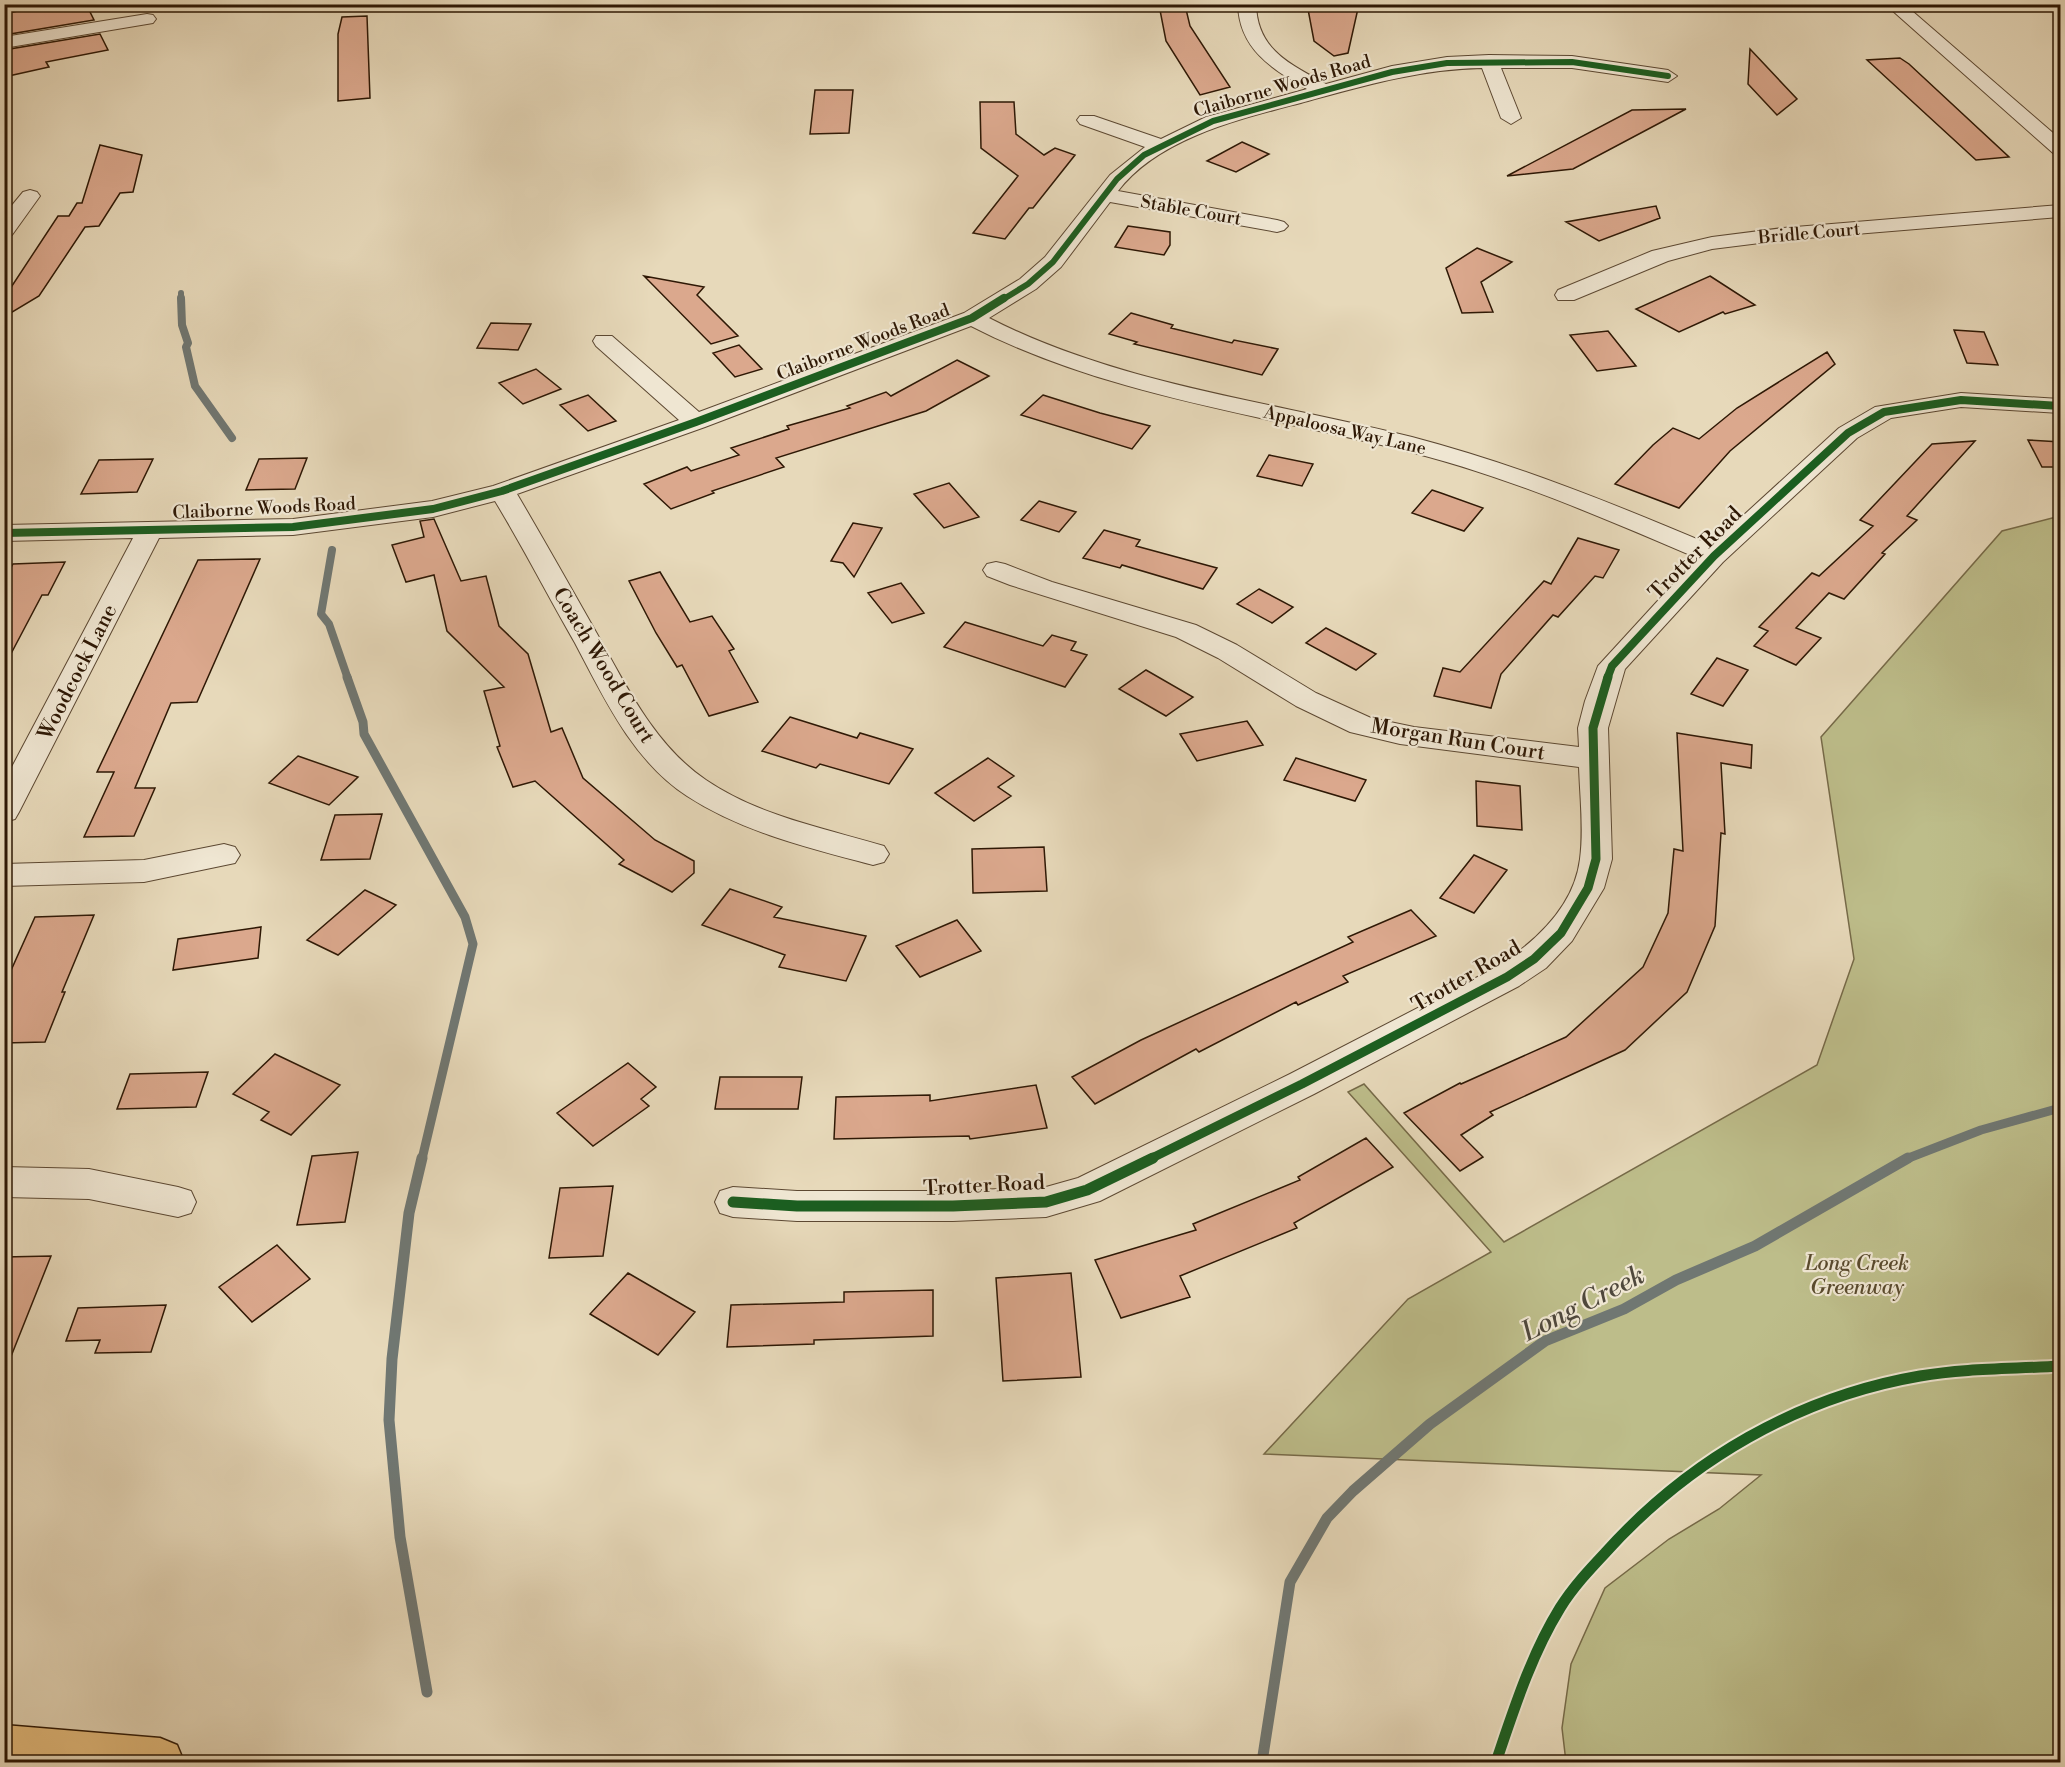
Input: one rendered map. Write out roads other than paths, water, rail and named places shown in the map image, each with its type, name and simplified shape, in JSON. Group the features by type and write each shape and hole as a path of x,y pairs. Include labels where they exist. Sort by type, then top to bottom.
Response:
{"highway":[{"path":"4,1749 160,1762"}],"street":[{"path":"1247,4 1250,32 1266,55 1322,90"},
{"path":"1893,4 2061,148"},
{"path":"4,44 147,19"},
{"path":"1488,61 1511,118"},
{"name":"Claiborne Woods Road","path":"4,532 293,527 433,508 502,491 696,423 972,318 1028,284 1053,262 1117,179 1159,145 1221,118 1414,67 1488,61 1572,62 1612,65 1668,76"},
{"path":"1087,120 1159,145"},
{"name":"Stable Court","path":"1105,195 1277,225"},
{"path":"4,230 30,196"},
{"name":"Bridle Court","path":"1566,295 1660,256 1712,243 1783,234 2061,211"},
{"name":"Appaloosa Way Lane","path":"972,318 1048,353 1129,379 1406,443 1487,465 1586,501 1714,556"},
{"path":"604,341 696,423"},
{"name":"Trotter Road","path":"733,1202 797,1206 942,1206 1046,1202 1087,1190 1302,1084 1507,977 1534,959 1561,933 1588,888 1596,859 1593,728 1599,702 1612,666 1714,556 1848,433 1884,412 1933,402 1961,400 2061,406"},
{"name":"Coach Wood Court","path":"502,491 622,703 646,739 667,764 695,787 728,805 800,833 873,854"},
{"name":"Woodcock Lane","path":"4,812 149,531"},
{"name":"Morgan Run Court","path":"996,570 1045,590 1186,631 1232,653 1320,708 1351,722 1422,737 1594,759"},
{"path":"4,875 144,871 224,855"},
{"path":"4,1182 89,1184 178,1202"}],"waterway":[{"path":"181,293 181,298"},
{"path":"181,298 182,325 188,343 186,347 195,386 232,438"},
{"path":"332,550 321,614 329,624 348,679"},
{"path":"347,677 363,722 364,734 465,917 473,944 422,1159"},
{"name":"Long Creek","path":"1907,1159 1981,1130 2060,1108"},
{"path":"422,1158 409,1213 392,1359 389,1420 400,1537 427,1692"},
{"name":"Long Creek","path":"1262,1762 1290,1582 1327,1518 1353,1491 1430,1424 1545,1341 1624,1309 1676,1280 1755,1246 1907,1159"}],"park label":[{"name":"Long Creek Greenway","path":"1857,1275"}]}
